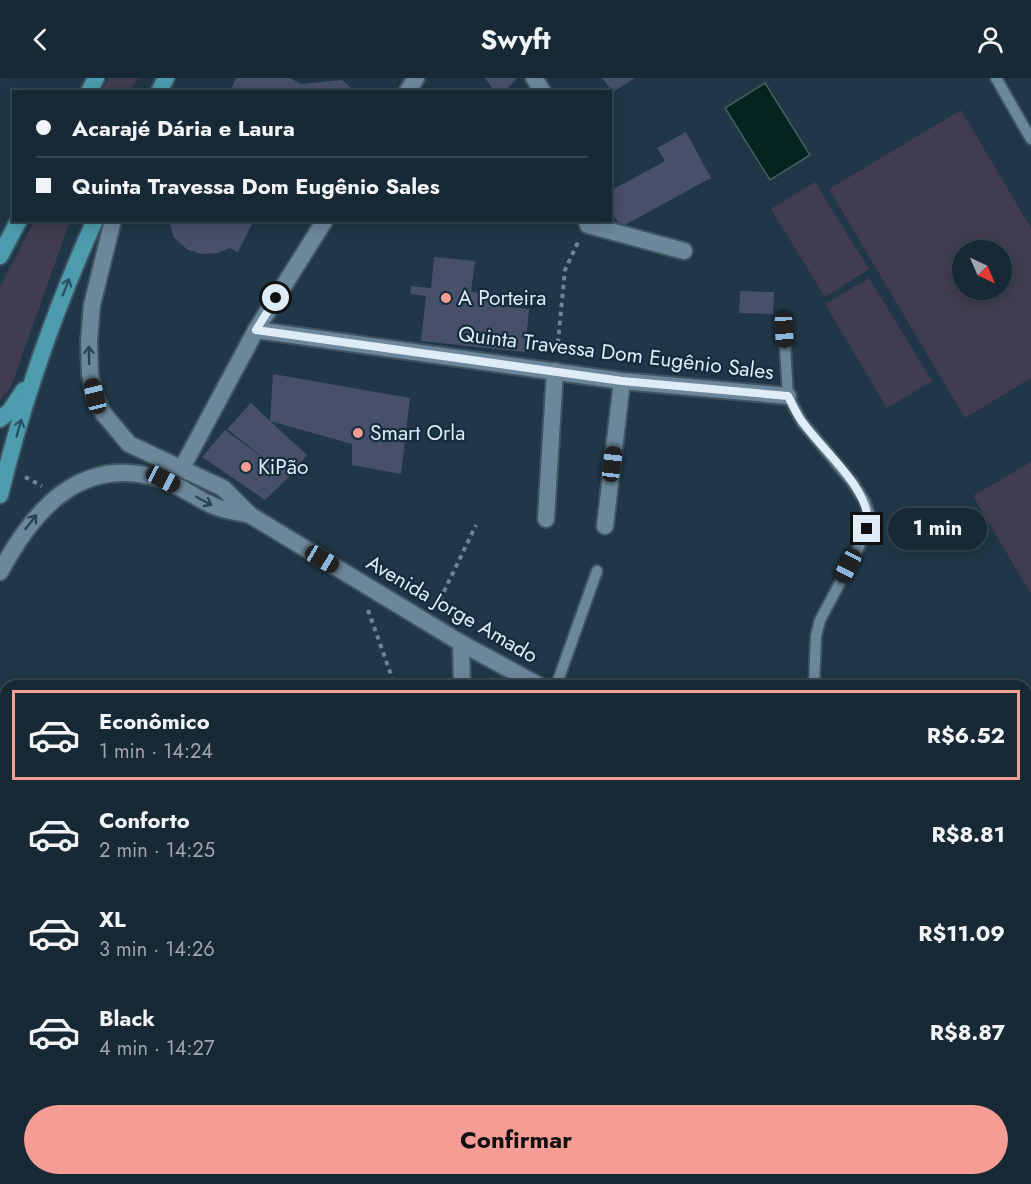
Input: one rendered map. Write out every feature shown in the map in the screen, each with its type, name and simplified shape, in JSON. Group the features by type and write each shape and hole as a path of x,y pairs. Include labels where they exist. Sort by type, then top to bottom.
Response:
{"main road":[{"path":"0,256 18,222"},
{"path":"0,495 38,361 74,267 94,222"},
{"path":"0,419 10,411 38,361"}],"street":[{"name":"Avenida Jorge Amado","path":"113,222 92,305 89,341 90,374 95,396 103,413 129,444 224,488 250,515 461,643 529,680"},
{"path":"182,468 256,330 324,222"},
{"path":"588,223 684,251"},
{"name":"Quinta Travessa Dom Eugênio Sales","path":"256,330 622,381 788,396"},
{"path":"546,519 555,371"},
{"path":"605,526 622,381"},
{"name":"Avenida Jorge Amado","path":"0,572 18,538 37,514 59,495 84,480 110,474 135,473 163,479 215,506 250,515"},
{"path":"461,643 462,680"}],"lane":[{"path":"996,78 1031,138"},
{"path":"784,330 788,396"},
{"name":"Quinta Travessa Dom Eugênio Sales","path":"788,396 802,422 853,483 865,502 870,517 858,549 820,620 816,636 814,680"},
{"path":"558,680 597,571"}],"path":[{"path":"555,371 565,270 572,251 588,223"},
{"path":"7,468 59,495"},
{"path":"429,623 476,525"},
{"path":"358,580 393,680"}],"shaded area":[{"path":"109,78 138,78 132,90 102,90"},
{"path":"765,83 810,155 770,180 725,108"},
{"path":"961,110 1031,228 1031,378 965,418 829,189"},
{"path":"815,182 869,269 825,297 771,209"},
{"path":"33,222 70,222 11,387 0,401 0,287"},
{"path":"869,278 932,381 887,408 825,304"},
{"path":"1031,462 1031,594 973,496"}],"building":[{"path":"236,78 290,78 301,84 342,80 354,90 231,90"},
{"path":"485,78 517,78 506,90 494,90"},
{"path":"602,78 635,78 613,92"},
{"path":"686,132 711,178 621,227 612,212 612,190 665,161 657,148"},
{"path":"170,222 253,222 238,252 230,248 218,253 202,254 188,250 174,238"},
{"path":"434,257 475,261 471,292 494,294 493,305 529,309 525,352 421,341 426,296 410,294 411,286 431,288"},
{"path":"740,291 774,292 773,314 739,313"},
{"name":"Smart Orla","path":"273,374 410,398 401,474 352,465 352,444 270,421"},
{"path":"251,403 307,455 289,477 265,500 202,457 225,430 270,463 227,429"}],"place":[{"name":"A Porteira","path":"446,298"},
{"name":"Smart Orla","path":"358,433"},
{"name":"KiPão","path":"246,467"}],"route":[{"path":"276,298 256,330 622,381 788,396 802,422 853,483 865,502 870,517 867,529"}]}
